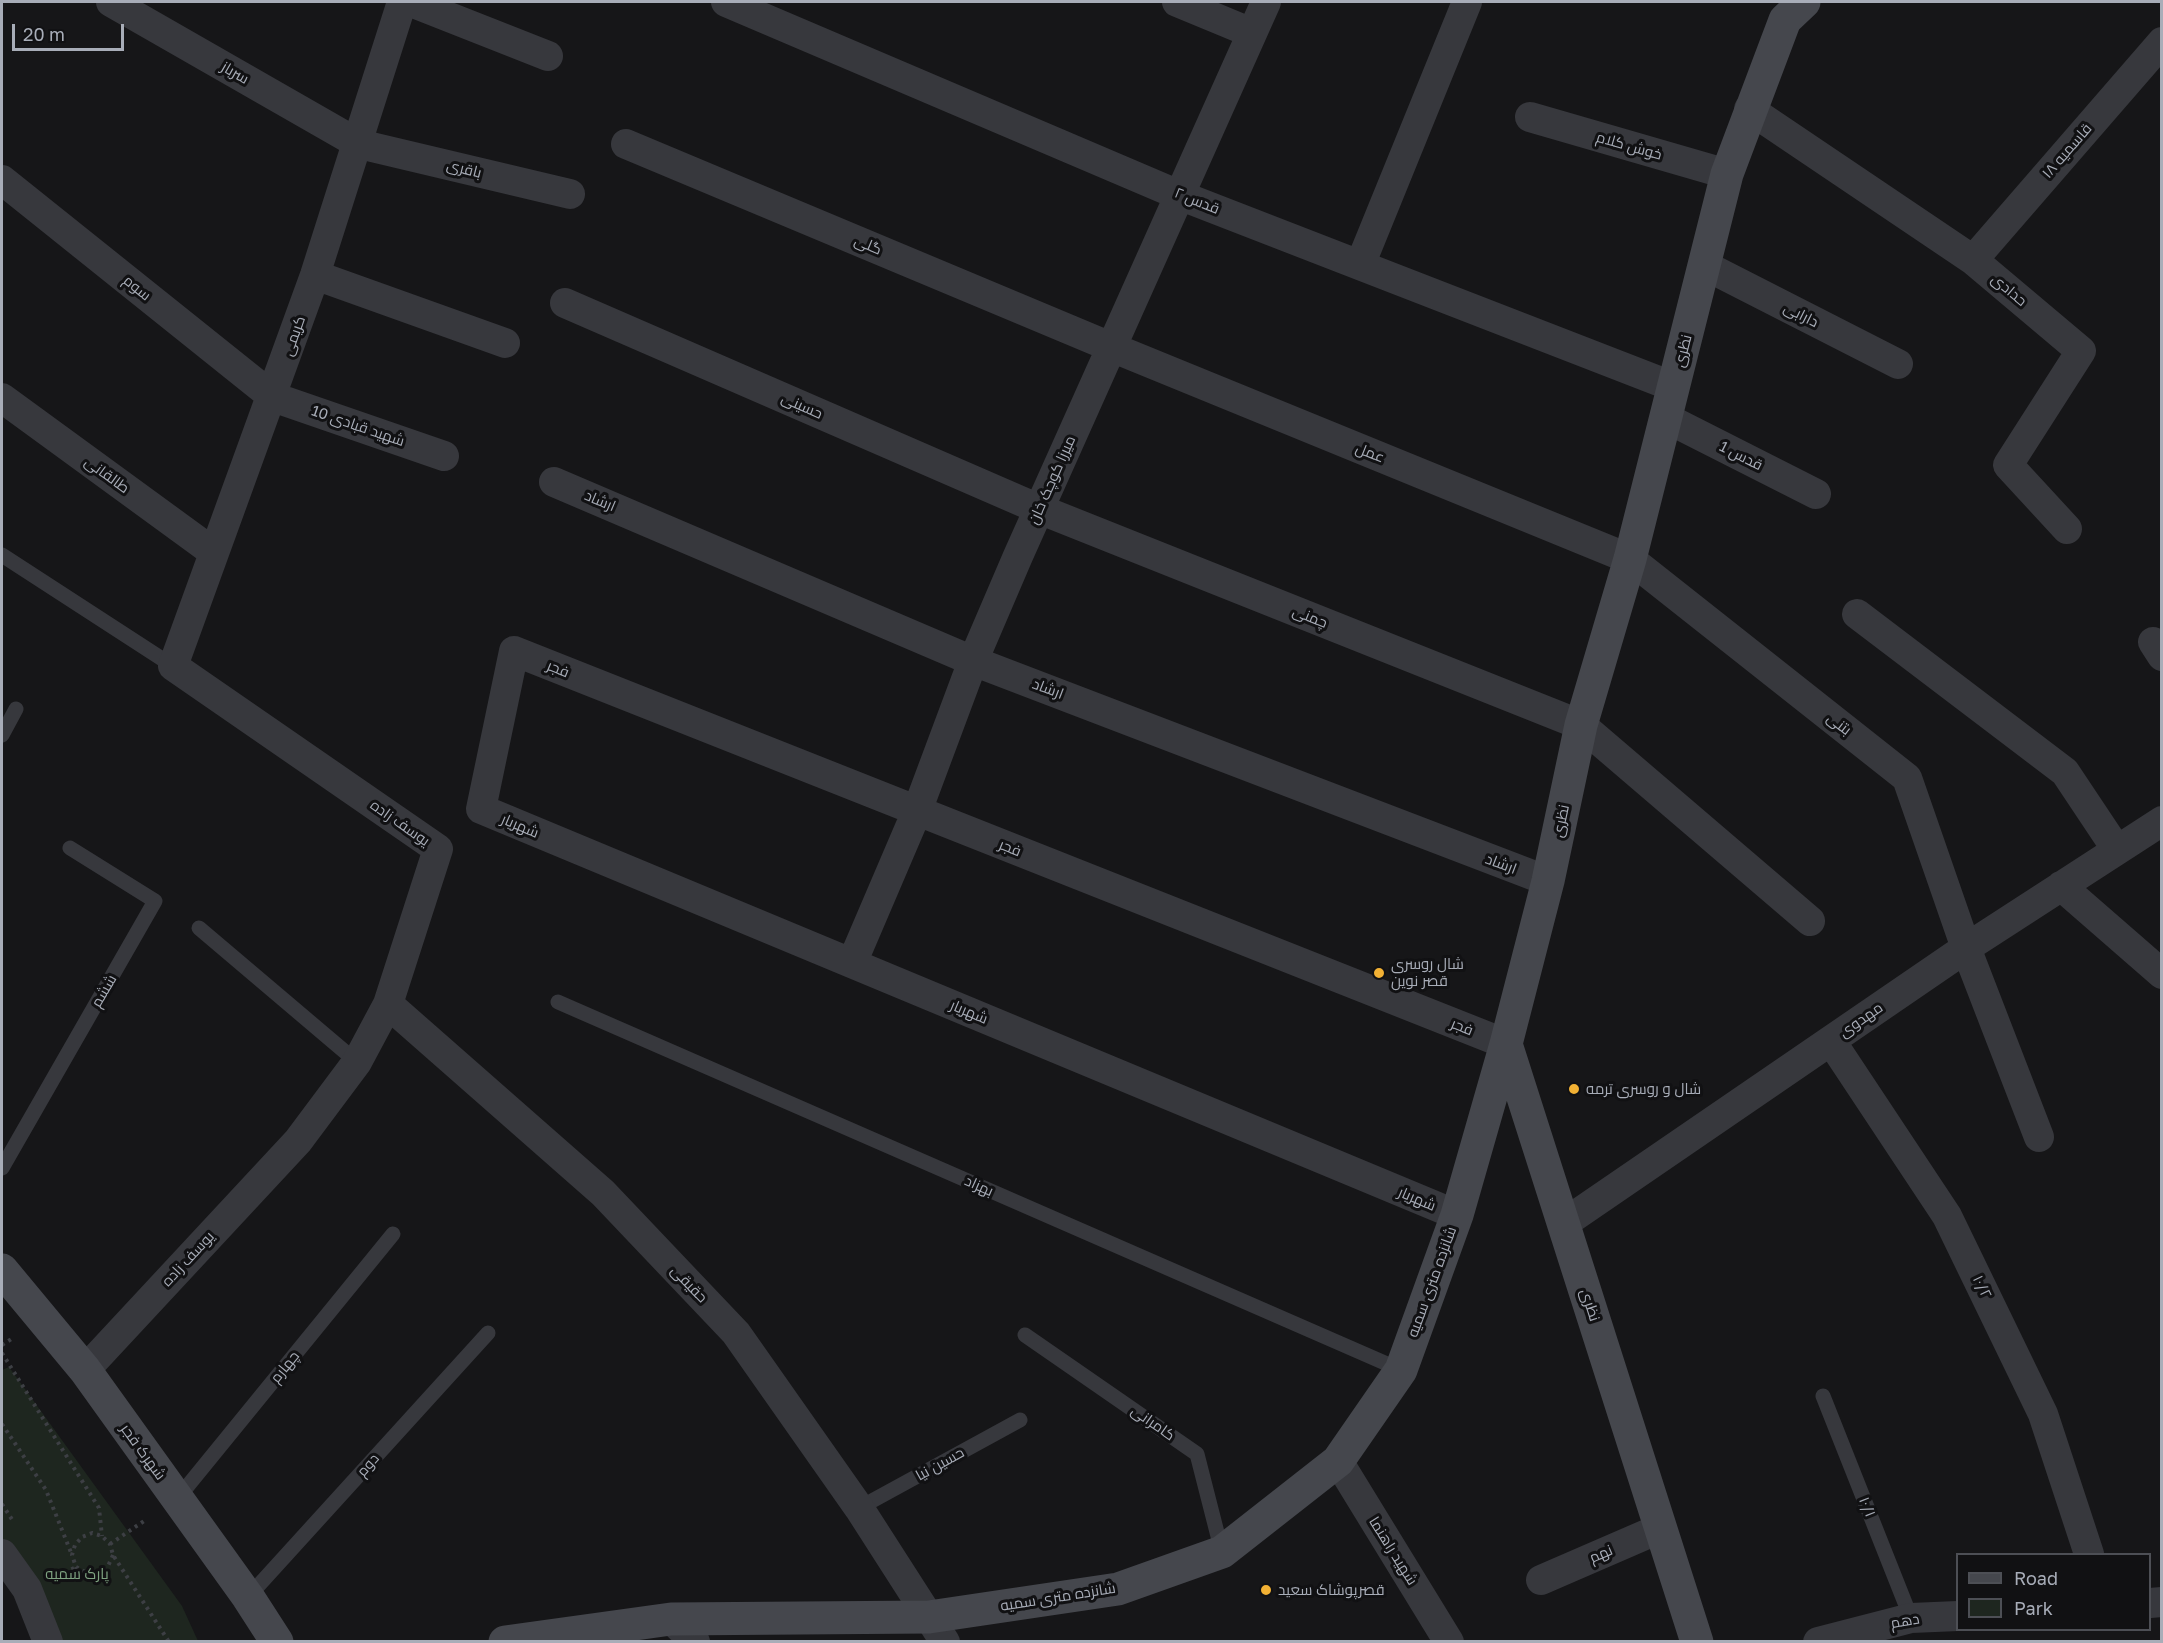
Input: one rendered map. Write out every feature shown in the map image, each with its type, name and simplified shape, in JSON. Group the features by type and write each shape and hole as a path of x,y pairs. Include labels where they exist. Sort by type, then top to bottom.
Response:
{"street":[{"name":"سرباز","path":"111,2 358,144"},
{"name":"کریمی","path":"173,666 213,552 273,397 358,144 402,2"},
{"path":"411,2 548,56"},
{"name":"قدس ۲","path":"726,2 1179,195 1674,387"},
{"path":"1177,2 1252,33"},
{"name":"میرزا کوچک خان","path":"852,963 917,811 973,661 1266,2"},
{"path":"1360,265 1467,2"},
{"name":"نظری","path":"1697,1641 1506,1044 1548,881 1581,725 1630,559 1726,174 1786,8"},
{"name":"قاسمیه ۱۸","path":"1973,260 2162,42"},
{"name":"حدادی","path":"1749,109 1973,260 2081,351 2008,465 2067,529"},
{"name":"خوش کلام","path":"1530,117 1726,174"},
{"name":"باقری","path":"358,144 570,195"},
{"name":"گلی","path":"626,144 1111,347"},
{"name":"سوم","path":"2,180 273,397"},
{"name":"دارابی","path":"1704,265 1898,364"},
{"path":"315,275 505,343"},
{"name":"حسینی","path":"565,303 1039,509"},
{"name":"عمل","path":"1111,347 1630,559"},
{"name":"شهید قبادی 10","path":"273,397 444,456"},
{"name":"طالقانی","path":"2,398 213,552"},
{"name":"قدس 1","path":"1666,418 1816,495"},
{"name":"ارشاد","path":"554,482 973,661 1548,881"},
{"name":"چمنی","path":"1039,509 1581,725 1810,921"},
{"name":"بتنی","path":"1630,559 1907,778 1966,948 2039,1137"},
{"path":"1857,614 2065,772 2117,850"},
{"name":"فجر","path":"481,809 514,651 1506,1044"},
{"name":"یوسف زاده","path":"85,1370 298,1141 357,1062 388,1004 438,849 173,666"},
{"name":"شهریار","path":"481,809 1457,1215"},
{"name":"مهدوی","path":"1563,1224 1966,948 2162,821"},
{"path":"2061,886 2162,974"},
{"name":"حقیقی","path":"388,1004 603,1193 736,1333 859,1508 937,1629"},
{"name":"۱۰/۲","path":"1831,1041 1947,1216 2043,1414 2089,1553"},
{"name":"شانزده متری سمیه","path":"505,1641 671,1619 937,1629 1118,1589 1222,1552 1338,1461 1401,1370 1457,1215 1506,1044"},
{"name":"شهرک فجر","path":"2,1270 85,1370 277,1641"},
{"name":"شهید راهنما","path":"1338,1461 1449,1641"},
{"name":"نهم","path":"1541,1580 1661,1528"},
{"path":"2,1554 27,1589 48,1641"},
{"name":"دهم","path":"1818,1641 1911,1618 1956,1616"},
{"path":"671,1619 695,1641"}],"lane":[{"path":"2,555 173,666"},
{"path":"2,735 16,709"},
{"name":"ششم","path":"2,1168 155,901 70,848"},
{"path":"199,928 357,1062"},
{"name":"بهزاد","path":"558,1002 1401,1370"},
{"name":"چهارم","path":"177,1499 393,1234"},
{"name":"دوم","path":"248,1597 488,1333"},
{"name":"کامرانی","path":"1025,1335 1197,1454 1222,1552"},
{"name":"۱۰/۱","path":"1822,1396 1911,1618"},
{"name":"حسین نیا","path":"859,1508 1020,1420"}],"path":[{"path":"2,1353 99,1508 102,1536"},
{"path":"2,1424 46,1490 76,1567 87,1573 98,1573 108,1566 113,1555"},
{"path":"110,1544 177,1499"},
{"path":"72,1555 75,1545 82,1537 92,1533 102,1536 110,1544 113,1555 169,1641"}],"green space":[{"name":"پارک سمیه","path":"9,1367 182,1606 198,1641 32,1641 2,1565 2,1370"}],"place":[{"name":"شال روسری قصر نوین","path":"1379,973"},
{"name":"شال و روسری ترمه","path":"1574,1089"},
{"name":"قصرپوشاک سعید","path":"1266,1590"}]}
